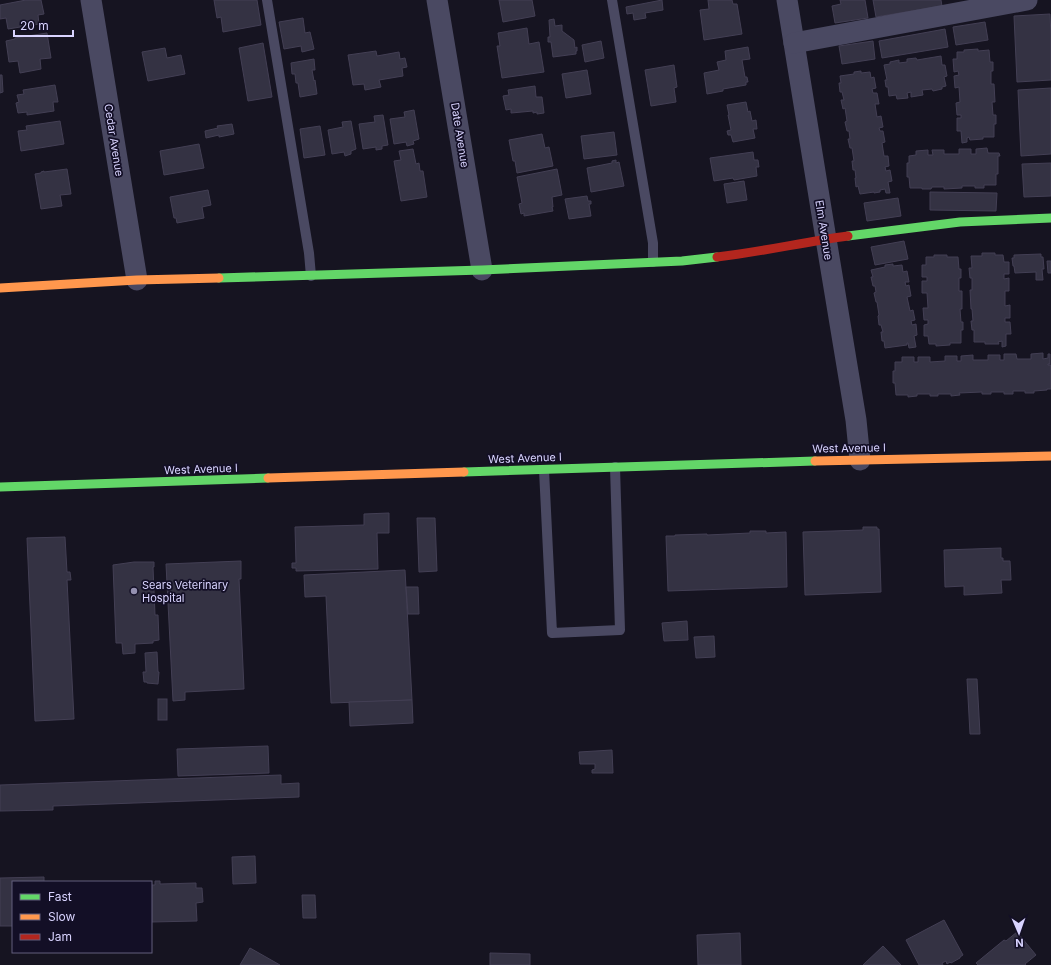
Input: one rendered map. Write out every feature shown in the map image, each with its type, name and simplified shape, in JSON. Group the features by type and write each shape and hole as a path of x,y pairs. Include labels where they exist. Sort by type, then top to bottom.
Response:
{"street":[{"name":"Cedar Avenue","path":"91,0 136,280"},
{"name":"Date Avenue","path":"437,0 482,270"},
{"name":"Elm Avenue","path":"787,0 856,420 860,460"},
{"path":"794,42 1027,0"},
{"path":"0,288 136,280 311,276 682,261 744,254 826,239 960,222 1051,218"},
{"name":"West Avenue I","path":"0,487 615,467 1051,456"}],"lane":[{"path":"267,0 309,253 311,276"},
{"path":"612,0 652,243 653,262"},
{"path":"544,470 552,633 620,630 615,467"}],"building":[{"path":"26,0 41,0 44,14 38,15 39,24 8,29 6,18 0,19 0,5"},
{"path":"214,0 257,0 261,25 223,32 221,17 217,18"},
{"path":"499,0 532,0 535,16 503,22"},
{"path":"662,0 663,10 645,13 646,18 634,20 633,13 627,14 626,7"},
{"path":"708,0 732,0 733,4 737,4 742,34 704,40 700,10 709,9"},
{"path":"840,0 865,0 868,18 835,23 832,6 841,4"},
{"path":"873,0 941,0 942,6 876,17"},
{"path":"1050,14 1051,80 1017,82 1014,16"},
{"path":"303,18 305,33 310,32 314,49 302,52 301,46 284,49 279,22"},
{"path":"554,19 555,26 562,25 562,31 574,40 575,48 577,47 576,54 553,57 551,42 548,42 548,37 550,37 549,20"},
{"path":"985,22 988,40 956,45 953,27"},
{"path":"527,28 529,44 539,42 544,72 502,78 497,46 500,46 498,33"},
{"path":"945,29 948,47 882,58 879,41"},
{"path":"47,33 51,58 40,59 41,69 20,73 18,61 9,62 6,41 15,38"},
{"path":"601,41 604,58 585,62 582,45"},
{"path":"873,41 875,59 842,64 839,46"},
{"path":"263,43 272,97 248,101 239,48"},
{"path":"748,47 750,59 742,60 745,77 747,77 748,82 746,82 746,85 723,89 723,91 707,94 704,73 719,70 717,62 726,60 725,51"},
{"path":"165,48 167,58 181,55 185,74 148,81 142,52"},
{"path":"978,49 978,51 989,50 990,62 993,62 991,84 994,84 995,102 992,102 993,115 996,115 994,137 983,137 983,139 970,140 969,137 967,138 967,142 962,143 961,131 957,131 957,118 961,118 961,115 957,115 956,103 960,102 959,87 955,88 954,76 959,75 958,71 954,72 953,59 957,59 957,52"},
{"path":"376,51 377,56 399,52 400,59 405,58 407,67 402,68 403,76 379,80 381,87 365,90 364,84 353,85 348,55"},
{"path":"941,56 942,65 945,65 947,76 944,77 946,86 942,87 942,89 933,91 932,89 922,90 923,95 911,97 911,92 907,93 908,98 897,99 896,95 889,96 888,87 886,87 885,80 887,80 884,65 899,60 899,63 907,62 907,59 916,58 917,60"},
{"path":"314,59 315,70 312,70 317,94 300,97 295,74 292,74 291,63"},
{"path":"674,65 677,87 674,88 676,102 651,106 645,70"},
{"path":"587,70 591,94 566,98 562,74"},
{"path":"861,71 861,73 870,72 871,78 874,77 876,88 872,89 873,93 877,93 879,104 875,104 877,117 881,116 883,127 879,128 880,131 883,131 885,142 882,143 884,156 888,156 889,166 885,167 886,171 890,170 892,181 888,182 890,193 886,193 885,189 880,190 880,192 860,194 858,186 856,187 855,170 853,170 852,161 854,161 852,148 850,148 848,139 850,139 849,131 847,131 845,122 847,121 845,108 843,109 841,100 844,100 842,92 840,92 839,83 841,83 840,76 854,74 854,72"},
{"path":"0,75 2,75 3,92 0,93"},
{"path":"55,85 58,102 53,102 54,111 27,115 27,112 18,113 16,103 19,102 17,95 24,94 23,90"},
{"path":"535,86 536,97 542,97 544,113 537,114 537,112 533,113 533,111 511,113 511,109 506,110 503,96 509,95 508,90"},
{"path":"1051,88 1051,154 1021,156 1018,90"},
{"path":"746,102 752,121 756,120 757,129 753,129 755,138 733,142 731,135 728,135 727,131 731,130 727,105"},
{"path":"414,110 419,139 413,141 414,144 407,146 406,142 394,144 390,119 405,117 404,112"},
{"path":"383,115 388,145 382,146 382,149 376,150 376,147 363,149 359,124 375,122 374,116"},
{"path":"60,121 64,144 21,151 18,131 27,130 26,126"},
{"path":"351,121 356,149 351,151 351,154 345,156 344,152 332,154 328,130 343,127 342,122"},
{"path":"232,124 234,134 206,138 205,131 218,128 217,126"},
{"path":"320,126 325,155 304,158 300,129"},
{"path":"614,132 617,155 584,159 581,136"},
{"path":"542,134 545,148 549,147 553,166 517,173 509,140"},
{"path":"199,144 204,168 164,175 160,151"},
{"path":"987,148 988,153 999,153 1000,156 998,156 998,174 996,174 996,185 984,185 984,188 962,186 962,188 944,189 944,187 932,187 931,189 910,188 909,177 907,177 907,163 909,163 909,156 916,155 916,151 928,150 928,155 933,155 932,150 944,150 944,154 959,154 959,149 971,149 971,154 976,154 976,149"},
{"path":"413,149 416,164 419,163 420,171 423,171 427,197 401,201 394,161 401,160 399,151"},
{"path":"753,152 754,160 758,160 759,167 756,167 757,176 734,180 733,178 714,181 710,158"},
{"path":"616,160 616,163 619,162 624,186 591,192 587,168 612,163 612,161"},
{"path":"1051,163 1051,196 1024,197 1022,164"},
{"path":"67,169 71,194 60,195 62,206 41,209 35,174 44,171"},
{"path":"557,169 562,195 552,197 553,211 524,216 524,213 521,214 519,204 522,203 517,177"},
{"path":"744,181 747,200 727,203 724,184"},
{"path":"208,190 211,205 202,207 204,218 177,223 176,218 174,218 170,197"},
{"path":"930,192 997,193 996,211 930,210"},
{"path":"587,196 588,201 591,201 591,204 589,204 591,216 569,219 565,199"},
{"path":"898,198 901,216 867,221 864,203"},
{"path":"904,241 908,259 875,265 871,247"},
{"path":"982,253 995,253 995,255 1003,255 1004,262 1009,262 1009,274 1004,274 1004,279 1009,278 1009,291 1005,291 1005,306 1010,305 1010,318 1005,318 1005,322 1010,322 1011,334 1006,334 1006,346 1002,347 1002,341 998,342 999,344 974,342 974,330 972,330 971,321 973,321 970,290 972,290 972,278 970,278 969,268 972,268 971,256 982,256"},
{"path":"1041,254 1041,257 1043,257 1044,269 1042,269 1043,280 1036,280 1036,272 1015,273 1012,258 1014,258 1014,255"},
{"path":"934,255 958,257 959,269 961,269 959,291 962,291 962,309 960,309 963,330 961,330 961,343 950,343 950,345 936,346 936,344 929,344 928,336 924,336 924,325 928,324 928,320 924,320 923,308 928,308 927,293 922,293 922,281 927,281 927,277 922,277 922,265 926,265 926,257 934,257"},
{"path":"1047,261 1051,261 1051,273 1048,273"},
{"path":"893,264 893,266 902,265 903,272 907,271 909,282 905,282 906,286 909,285 911,296 907,297 910,311 913,310 915,320 911,321 912,325 916,324 917,335 914,336 916,347 909,348 907,343 907,345 885,348 884,341 882,341 881,332 883,332 881,325 879,325 877,302 874,293 876,292 875,286 873,286 871,270"},
{"path":"1043,353 1043,359 1048,358 1048,354 1050,354 1050,364 1048,365 1051,365 1051,389 1034,391 1034,393 1013,391 1013,394 991,392 991,394 982,394 982,392 959,393 960,395 951,396 951,394 938,394 938,396 930,396 930,394 917,394 917,396 908,397 908,395 896,395 895,383 893,383 895,362 902,362 902,357 914,357 914,362 918,362 918,357 930,357 930,362 945,361 945,356 957,356 957,361 961,361 961,356 973,355 973,360 988,360 988,355 1000,355 1000,360 1004,360 1004,354 1016,354 1017,359 1031,359 1031,354"},
{"path":"389,513 389,533 377,533 378,569 296,571 296,568 292,568 292,563 296,563 295,527 364,525 364,514"},
{"path":"417,518 435,518 437,571 419,572"},
{"path":"863,527 877,527 877,529 879,529 881,592 805,595 803,532 863,530"},
{"path":"750,531 766,531 766,533 786,532 787,587 668,591 666,536 750,533"},
{"path":"65,537 67,572 70,572 71,580 67,580 74,719 35,721 27,538"},
{"path":"1001,548 1001,558 1003,558 1003,561 1010,561 1011,580 1001,580 1002,593 964,595 964,586 945,587 944,550"},
{"path":"241,561 241,579 239,579 244,689 185,692 185,700 173,701 166,564"},
{"name":"Sears Veterinary Hospital","path":"134,562 154,562 155,615 158,615 159,640 153,641 153,643 135,644 135,653 123,654 122,643 116,643 113,565"},
{"path":"405,570 412,700 331,703 326,596 305,597 304,575"},
{"path":"406,587 418,587 419,614 408,614"},
{"path":"687,621 688,640 664,641 662,623"},
{"path":"714,636 715,657 696,658 694,637"},
{"path":"157,652 159,672 158,684 144,682 143,672 146,672 145,653"},
{"path":"967,679 977,679 980,734 970,734"},
{"path":"158,699 167,699 167,720 158,720"},
{"path":"412,700 413,723 350,726 349,702"},
{"path":"268,746 269,773 178,776 177,749"},
{"path":"612,750 613,773 592,773 592,770 595,769 595,764 580,764 579,752"},
{"path":"281,775 281,784 299,783 299,797 53,806 53,810 0,811 0,785"},
{"path":"255,856 256,883 233,884 232,857"},
{"path":"44,877 44,881 12,881 12,926 0,926 0,878"},
{"path":"155,881 160,881 160,884 196,883 196,888 202,888 203,902 196,903 197,921 152,922 152,885 155,885"},
{"path":"302,895 315,895 316,918 303,918"},
{"path":"944,920 963,955 951,963 950,962 947,964 946,961 942,963 943,965 919,965 906,940"},
{"path":"1017,932 1036,955 1025,964 1026,965 978,965 976,963 1004,940 1006,941"},
{"path":"740,933 741,965 698,965 697,935"},
{"path":"883,946 901,965 863,965"},
{"path":"250,948 280,965 240,965"},
{"path":"490,953 530,954 530,965 490,965"}],"traffic: fast":[{"path":"848,236 960,222 1051,218"},
{"path":"219,278 482,270 682,261 717,257"},
{"path":"464,472 815,461"},
{"path":"0,487 268,478"}],"traffic: slow":[{"path":"0,288 137,280 219,278"},
{"path":"815,461 1051,456"},
{"path":"268,478 464,472"}],"traffic: jam":[{"path":"717,257 848,236"}],"place":[{"name":"Sears Veterinary Hospital","path":"134,591"}]}
